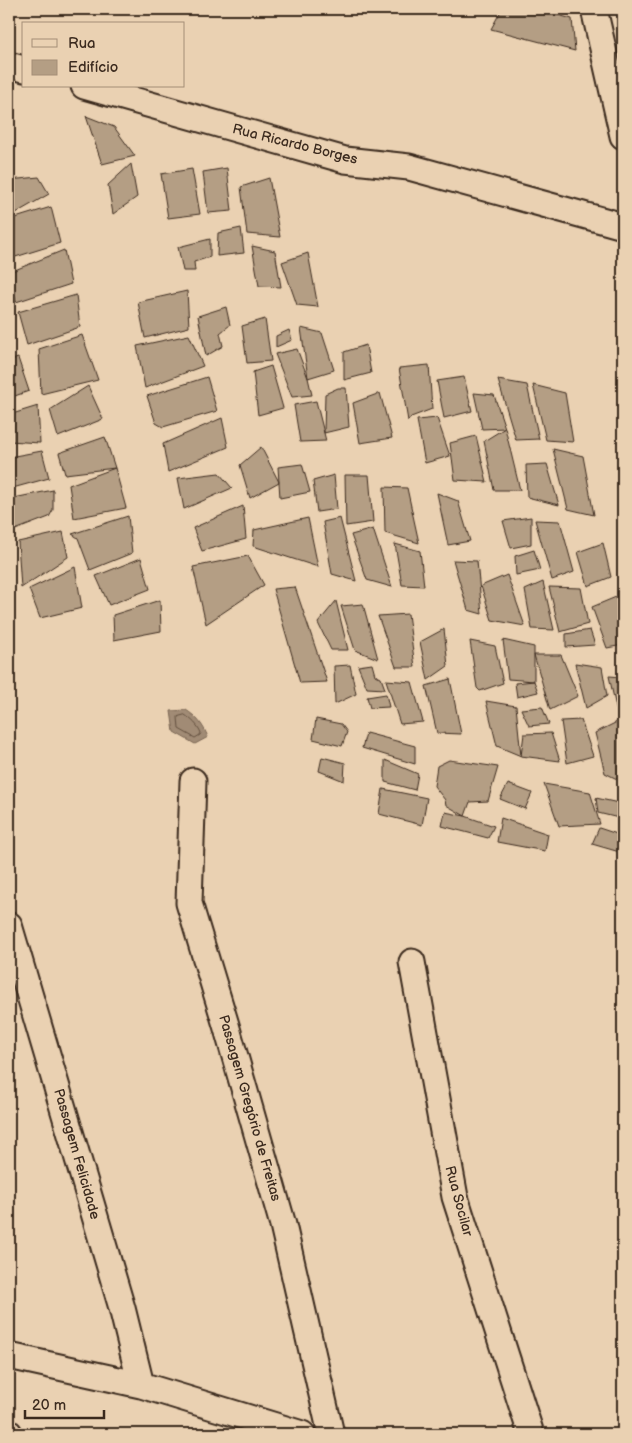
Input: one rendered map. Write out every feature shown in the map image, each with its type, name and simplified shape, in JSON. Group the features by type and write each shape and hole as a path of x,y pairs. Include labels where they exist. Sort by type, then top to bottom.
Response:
{"street":[{"path":"594,9 623,136"},
{"path":"9,65 22,68"},
{"name":"Rua Ricardo Borges","path":"91,88 345,160 409,167 623,226"},
{"name":"Passagem Gregório de Freitas","path":"193,780 189,903 283,1225 331,1434"},
{"name":"Passagem Felicidade","path":"9,925 122,1308 141,1385"},
{"name":"Rua Socilar","path":"412,962 455,1197 531,1434"},
{"path":"9,1356 141,1385 302,1434"}],"water":[{"path":"186,710 199,722 208,737 195,744 174,732 171,711"}],"building":[{"path":"502,9 537,9 572,19 575,51 491,29"},
{"path":"602,9 623,9 623,16"},
{"path":"621,55 623,56 623,88 616,84"},
{"path":"86,116 114,127 135,156 102,164"},
{"path":"131,164 137,197 113,214 108,185"},
{"path":"227,168 232,211 208,213 203,172"},
{"path":"192,169 200,214 168,218 161,174"},
{"path":"39,177 49,194 9,217 9,180"},
{"path":"269,178 280,237 247,234 241,187"},
{"path":"51,207 60,243 9,259 9,220"},
{"path":"241,228 244,253 217,256 218,233"},
{"path":"210,239 210,257 194,262 195,271 183,271 178,247"},
{"path":"252,246 275,251 281,287 259,286"},
{"path":"64,250 71,284 16,302 10,272"},
{"path":"308,253 318,307 297,305 282,262"},
{"path":"187,291 189,327 145,338 138,302"},
{"path":"76,295 80,327 27,345 18,312"},
{"path":"226,307 230,325 220,333 223,346 206,356 198,316"},
{"path":"265,319 271,361 247,363 242,326"},
{"path":"301,328 322,333 334,370 308,378"},
{"path":"289,330 292,340 276,347 276,336"},
{"path":"82,335 98,380 41,394 39,349"},
{"path":"189,335 203,366 145,388 137,346"},
{"path":"366,345 371,373 344,380 344,352"},
{"path":"297,349 312,395 292,397 275,354"},
{"path":"18,358 29,391 9,398 9,361"},
{"path":"429,365 432,409 411,417 408,421 399,368"},
{"path":"271,366 283,408 258,415 253,372"},
{"path":"207,377 217,411 163,427 156,423 147,396"},
{"path":"464,377 472,411 444,418 437,381"},
{"path":"498,380 527,385 539,439 516,440"},
{"path":"533,385 565,393 573,442 546,440"},
{"path":"88,386 103,419 58,437 50,410"},
{"path":"338,388 346,388 349,427 324,433 325,394"},
{"path":"380,393 392,438 360,443 353,403"},
{"path":"474,393 494,395 505,428 482,429"},
{"path":"316,401 326,441 300,442 294,405"},
{"path":"38,406 40,443 9,441 9,415"},
{"path":"222,418 228,447 168,472 163,444"},
{"path":"437,418 450,456 425,463 417,420"},
{"path":"505,428 520,490 494,490 484,441"},
{"path":"476,436 487,482 455,480 450,443"},
{"path":"105,437 115,468 65,474 59,453"},
{"path":"261,447 279,482 250,498 240,465"},
{"path":"553,449 583,456 594,515 568,509"},
{"path":"42,451 49,478 9,489 9,457"},
{"path":"302,464 310,492 280,498 278,467"},
{"path":"547,464 559,505 527,497 526,465"},
{"path":"115,468 126,508 74,518 69,485"},
{"path":"219,473 232,488 184,509 178,478"},
{"path":"334,475 337,509 317,512 313,481"},
{"path":"345,475 369,475 373,522 346,526"},
{"path":"384,487 407,488 419,543 385,533"},
{"path":"53,490 53,510 49,517 10,532 9,499"},
{"path":"437,493 458,501 470,541 448,545"},
{"path":"243,506 246,539 202,551 193,528"},
{"path":"128,516 132,553 90,570 78,538 72,534"},
{"path":"531,517 531,544 511,548 503,521"},
{"path":"308,518 318,567 253,546 254,530"},
{"path":"340,518 356,581 332,574 323,522"},
{"path":"535,520 560,521 574,572 552,580"},
{"path":"373,529 392,587 367,580 351,535"},
{"path":"63,532 68,557 21,588 18,542"},
{"path":"603,543 611,577 588,586 578,552"},
{"path":"395,544 420,551 424,586 402,585"},
{"path":"534,550 540,570 516,575 515,556"},
{"path":"248,556 264,585 206,624 193,567"},
{"path":"141,558 150,589 109,605 96,576"},
{"path":"453,560 477,561 482,614 468,610"},
{"path":"75,567 82,608 40,618 29,589"},
{"path":"507,575 525,626 492,620 481,586"},
{"path":"543,582 554,630 532,629 525,590"},
{"path":"295,587 327,682 300,683 273,589"},
{"path":"549,587 581,588 588,624 560,632"},
{"path":"616,597 623,624 623,645 607,648 592,607"},
{"path":"160,600 161,631 114,640 113,615"},
{"path":"336,601 348,650 331,650 318,623"},
{"path":"363,604 378,659 355,650 341,606"},
{"path":"408,614 415,667 396,667 378,616"},
{"path":"444,629 448,666 428,680 420,642"},
{"path":"590,630 595,645 566,647 566,634"},
{"path":"503,640 534,647 534,681 508,679"},
{"path":"470,641 495,646 503,683 480,691 477,688"},
{"path":"534,655 561,655 578,696 550,710"},
{"path":"575,663 602,667 607,696 586,708"},
{"path":"372,664 375,675 381,678 385,689 367,688 358,666"},
{"path":"350,665 356,694 335,704 334,666"},
{"path":"609,676 623,677 623,729 621,730"},
{"path":"450,679 461,734 437,733 426,686"},
{"path":"386,680 412,682 423,722 400,724"},
{"path":"534,681 538,692 517,697 515,683"},
{"path":"386,694 389,707 370,708 367,697"},
{"path":"486,701 516,706 521,756 497,746"},
{"path":"542,707 549,724 529,726 521,709"},
{"path":"316,719 341,724 347,732 342,746 313,739"},
{"path":"581,720 593,756 567,763 561,721"},
{"path":"619,721 623,742 623,782 605,773 595,733"},
{"path":"366,733 415,746 415,764 362,748"},
{"path":"551,733 560,761 521,756 524,734"},
{"path":"322,757 345,763 344,781 319,771"},
{"path":"385,760 418,774 415,790 385,782"},
{"path":"449,760 498,767 488,801 470,802 465,816 446,805 445,800 434,786 437,766"},
{"path":"508,784 532,793 525,809 500,799"},
{"path":"544,784 590,792 600,824 559,826"},
{"path":"383,789 427,798 422,825 379,814"},
{"path":"596,798 623,804 623,819 598,813"},
{"path":"445,812 465,816 494,826 488,838 442,826"},
{"path":"501,818 548,834 545,851 497,842"},
{"path":"599,828 623,836 623,853 592,844"}]}
